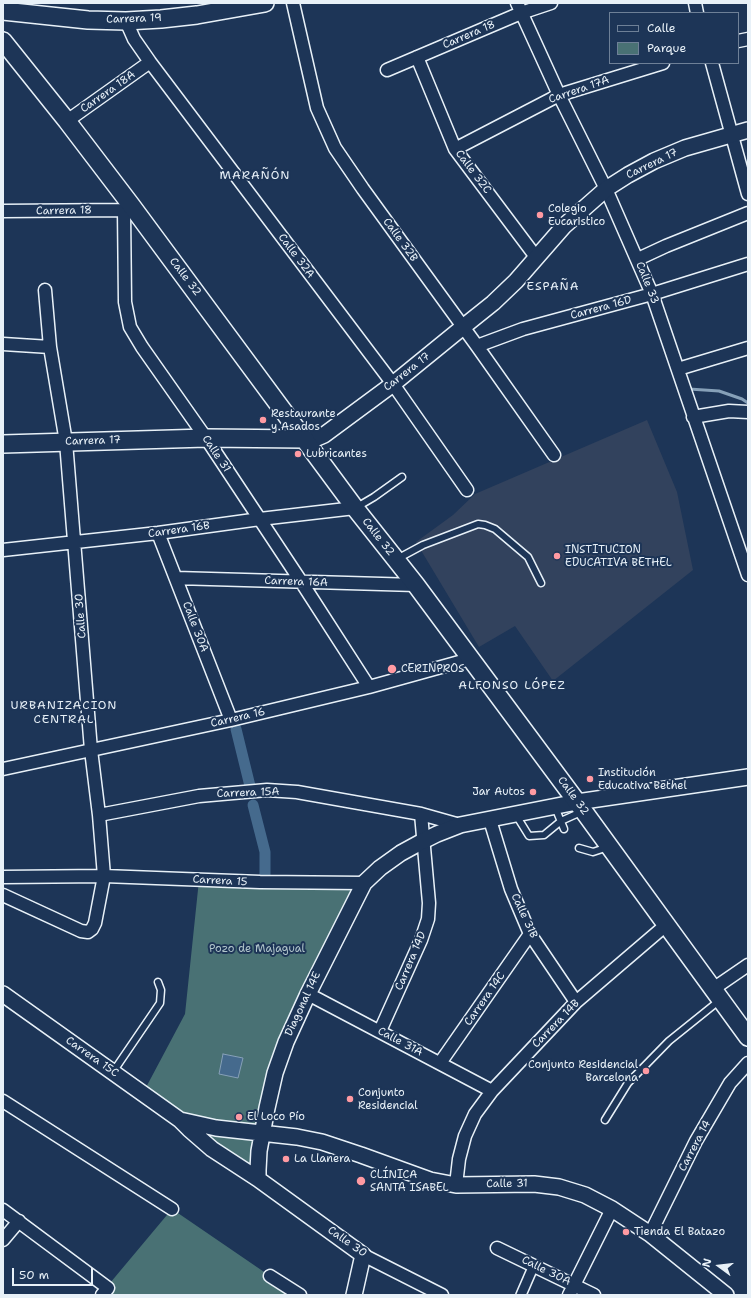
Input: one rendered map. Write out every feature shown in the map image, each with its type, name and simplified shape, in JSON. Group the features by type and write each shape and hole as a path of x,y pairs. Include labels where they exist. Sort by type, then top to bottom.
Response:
{"main road":[{"name":"Carrera 19","path":"3,11 88,20 126,21 197,15 265,3"},
{"name":"Calle 32","path":"3,41 67,121 127,207 305,439 355,508 416,585 580,806 748,1037"},
{"name":"Carrera 17","path":"3,444 206,438 305,439"}],"street":[{"name":"Calle 32B","path":"293,3 317,108 335,148 363,189 478,346 554,455"},
{"name":"Carrera 18","path":"387,70 519,8 551,3"},
{"name":"Calle 33","path":"519,8 559,95 606,189 652,294 748,575"},
{"name":"Calle 32A","path":"126,21 134,39 150,62 393,384 467,490"},
{"name":"Calle 32C","path":"417,57 455,149 536,257"},
{"name":"Carrera 18A","path":"67,121 150,62"},
{"name":"Carrera 17A","path":"455,149 559,95 661,64"},
{"path":"712,64 748,194"},
{"name":"Carrera 17","path":"305,439 317,438 324,435 393,384 464,328 516,281 564,226 606,189 654,161 685,148 748,130"},
{"name":"Carrera 18","path":"3,211 127,207"},
{"name":"Calle 31","path":"127,207 125,302 130,327 142,347 206,438 260,519 369,687"},
{"path":"638,260 666,246 748,213"},
{"name":"Carrera 16D","path":"478,346 523,329 652,294 748,264"},
{"name":"Calle 30","path":"3,895 81,931 88,932 92,929 95,923 104,876 99,814 91,750 66,442 50,347 45,290"},
{"path":"3,344 50,347"},
{"path":"678,369 748,348"},
{"path":"693,417 729,411 748,412"},
{"name":"Carrera 16B","path":"3,550 75,543 355,508"},
{"name":"Calle 30A","path":"158,533 231,720"},
{"name":"Carrera 16A","path":"176,578 302,583 416,585"},
{"name":"Carrera 16","path":"3,768 231,720 369,687 470,659"},
{"name":"Carrera 15A","path":"423,841 460,825 555,807 580,806 748,777"},
{"name":"Carrera 15A","path":"99,814 199,796 267,790 297,792 421,814 460,825"},
{"path":"364,883 380,868 401,853 423,841 421,814"},
{"name":"Calle 31B","path":"490,820 512,890 530,934 576,1002"},
{"name":"Carrera 14D","path":"380,1031 421,940 428,919 429,903 423,841"},
{"name":"Carrera 15","path":"3,877 104,876 260,882 364,883"},
{"name":"Diagonal 14E","path":"258,1179 258,1160 275,1073 286,1042 308,994 364,883"},
{"name":"Carrera 14B","path":"456,1185 459,1159 465,1136 475,1114 492,1091 576,1002 666,925"},
{"name":"Carrera 14C","path":"440,1063 530,934"},
{"path":"717,994 748,965"},
{"name":"Carrera 15C","path":"3,994 180,1120 212,1149 258,1179"},
{"name":"Calle 31A","path":"308,994 492,1091"},
{"name":"Carrera 14","path":"650,1234 696,1141 730,1083 748,1063"},
{"path":"3,1101 172,1209"},
{"name":"Carrera 15C","path":"180,1120 226,1130 263,1133"},
{"path":"212,1149 215,1140 222,1132 226,1130"},
{"name":"Calle 31","path":"263,1133 322,1142 430,1180 456,1185 534,1184 553,1186 585,1195 612,1209 650,1234 726,1295"},
{"name":"Calle 30","path":"258,1179 363,1255 442,1295"},
{"path":"571,1290 612,1209"},
{"path":"3,1210 19,1221 105,1291"},
{"path":"3,1240 19,1221"},
{"name":"Calle 30A","path":"497,1248 534,1265 571,1290 594,1295"},
{"path":"354,1295 363,1255"},
{"path":"520,1295 534,1265"},
{"path":"270,1276 300,1295"}],"lane":[{"path":"355,508 374,497 402,477"},
{"path":"396,560 430,543 478,524 485,525 495,529 528,557 541,583"},
{"path":"516,815 529,836 544,835 580,806"},
{"path":"555,807 564,829"},
{"path":"579,848 594,852 609,847"},
{"path":"113,1072 160,1003 161,990 158,982"},
{"path":"605,1120 628,1083 717,994"}],"shaded area":[{"name":"INSTITUCION EDUCATIVA BETHEL","path":"647,420 677,492 693,570 553,681 515,626 479,647 416,542 453,515 475,494"},
{"path":"223,1054 243,1058 238,1078 219,1074"}],"green space":[{"name":"Pozo de Majagual","path":"199,880 368,884 286,1042 258,1179 143,1093 185,1014"},
{"path":"172,1209 270,1276 300,1295 100,1295"}],"waterway":[{"path":"689,389 719,391 742,399 748,403"},
{"path":"236,729 250,786"},
{"path":"253,805 265,852 265,875"}],"place":[{"name":"Colegio Eucaristico","path":"540,215"},
{"name":"Restaurante y Asados","path":"263,420"},
{"name":"Lubricantes","path":"298,454"},
{"name":"INSTITUCION EDUCATIVA BETHEL","path":"557,556"},
{"name":"CERINPROS","path":"392,669"},
{"name":"Institución Educativa Bethel","path":"590,779"},
{"name":"Jar Autos","path":"533,792"},
{"name":"Conjunto Residencial Barcelona","path":"646,1071"},
{"name":"Conjunto Residencial","path":"350,1099"},
{"name":"El Loco Pío","path":"239,1117"},
{"name":"La Llanera","path":"286,1159"},
{"name":"CLÍNICA SANTA ISABEL","path":"361,1181"},
{"name":"Tienda El Batazo","path":"626,1232"}],"district":[{"name":"MARAÑÓN","path":"255,176"},
{"name":"ESPAÑA","path":"553,287"},
{"name":"ALFONSO LÓPEZ","path":"512,686"},
{"name":"URBANIZACION CENTRAL","path":"64,713"}]}
